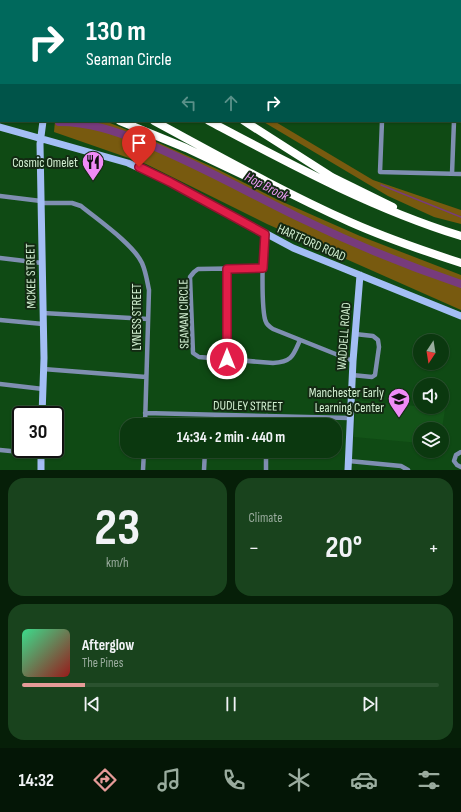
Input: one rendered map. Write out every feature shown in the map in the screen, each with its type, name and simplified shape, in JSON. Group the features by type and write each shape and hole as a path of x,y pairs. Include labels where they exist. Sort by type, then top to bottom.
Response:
{"highway":[{"path":"122,122 186,148 254,180 282,190"},
{"path":"156,122 282,190 368,230 461,263"},
{"path":"211,122 338,189 412,219 461,236"},
{"path":"246,122 332,177 412,219"}],"main road":[{"name":"MCKEE STREET","path":"42,406 41,138 43,122"},
{"name":"HARTFORD ROAD","path":"0,127 105,155 150,172 265,234 310,256 461,316"},
{"name":"WADDELL ROAD","path":"348,470 352,375 360,275"},
{"path":"41,458 41,470"}],"street":[{"path":"382,122 380,172 461,174"},
{"path":"452,174 454,122"},
{"name":"LYNESS STREET","path":"0,196 41,202 72,203 81,206 133,250 142,262 149,290 145,418"},
{"path":"265,234 263,268 264,316 266,324 273,329 353,361"},
{"path":"0,258 42,263"},
{"name":"SEAMAN CIRCLE","path":"263,268 198,270 194,272 190,278 193,353 199,357 282,363 289,360 294,355 300,340"},
{"path":"227,269 227,359"},
{"path":"43,313 148,319"},
{"path":"0,320 43,324"},
{"path":"352,375 372,377 375,375 379,346 378,340 373,336 355,334"},
{"path":"43,370 146,377"},
{"path":"0,384 43,389"},
{"name":"DUDLEY STREET","path":"145,413 350,418"},
{"path":"0,450 12,451"},
{"path":"461,452 456,455 454,461 456,465 461,467"},
{"path":"144,458 144,470"},
{"path":"204,470 205,458"},
{"path":"266,458 266,470"},
{"path":"349,461 401,466 408,470"}],"shaded area":[{"path":"55,122 108,122 217,169 276,199 360,236 461,275 461,310 267,224 146,164 54,132"},
{"path":"264,122 276,122 373,180 461,210 461,224 434,217 388,196"},
{"name":"Manchester Early Learning Center","path":"356,400 413,406 413,414 444,414 443,422 413,422 413,442 354,437"}],"waterway":[{"name":"Hop Brook","path":"59,122 91,125 122,134 163,150 336,235 398,261 461,284"},
{"path":"381,185 461,217"}],"place":[{"name":"Cosmic Omelet","path":"93,182"},
{"name":"Manchester Early Learning Center","path":"399,418"}],"route":[{"path":"139,167 170,182 265,234 263,268 227,269 227,359"}]}
